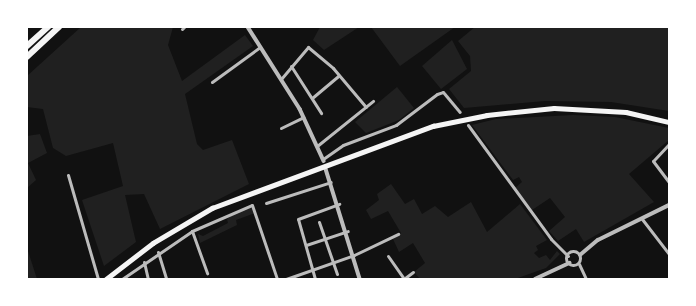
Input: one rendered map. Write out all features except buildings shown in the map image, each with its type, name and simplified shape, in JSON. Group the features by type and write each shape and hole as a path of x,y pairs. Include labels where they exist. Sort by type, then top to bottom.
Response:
{"highway":[{"path":"27,46 48,27"},
{"path":"27,57 59,27"}],"main road":[{"path":"106,279 153,243 212,208 433,126 487,114 554,108 626,112 669,122"}],"street":[{"path":"248,27 304,118 323,160 343,145 396,125 437,94 444,92 460,112"},
{"path":"212,82 260,47"},
{"path":"281,79 308,47 339,75 366,107"},
{"path":"291,66 321,113"},
{"path":"312,98 339,75"},
{"path":"317,146 373,101"},
{"path":"281,128 304,118"},
{"path":"468,125 551,239 568,256 568,263"},
{"path":"669,144 653,160 669,182"},
{"path":"326,169 348,231 360,279"},
{"path":"68,175 99,279"},
{"path":"266,203 331,182"},
{"path":"315,279 298,219 339,204"},
{"path":"122,279 158,252 192,231 252,205 277,279"},
{"path":"586,279 579,264 580,255 598,240 669,205"},
{"path":"642,219 669,254"},
{"path":"319,222 337,274"},
{"path":"192,231 207,273"},
{"path":"306,245 348,231"},
{"path":"286,279 354,255 398,234"},
{"path":"158,252 166,279"},
{"path":"568,256 574,253 580,255"},
{"path":"388,256 405,278 412,272"},
{"path":"144,262 148,279"},
{"path":"535,279 568,263 579,264"}],"shaded area":[{"path":"81,27 173,27 168,45 182,81 245,35 253,46 185,94 197,144 203,150 232,140 249,184 160,229 144,194 125,195 136,242 104,266 82,200 123,186 113,143 66,156 53,148 43,109 27,107 27,76"},
{"path":"320,27 359,27 324,50 313,40"},
{"path":"371,27 455,27 400,66"},
{"path":"475,27 669,27 669,111 611,102 545,101 464,108 449,89 471,71 470,56 458,41"},
{"path":"452,40 467,69 441,89 422,66"},
{"path":"397,87 414,108 399,120 366,133 355,122"},
{"path":"573,115 615,117 669,128 669,140 629,174 654,202 584,242 576,229 558,241 549,231 565,217 550,198 532,210 515,188 522,182 519,177 513,180 472,125 496,119"},
{"path":"40,134 47,153 28,163 36,180 27,188 27,136"},
{"path":"391,184 405,204 414,199 422,214 435,206 448,217 471,202 487,232 520,204 547,240 536,246 538,250 534,253 539,258 546,255 550,260 557,251 560,254 546,268 515,279 420,279 414,272 425,263 413,243 399,252 393,239 401,233 388,211 371,219 366,210 379,200 377,194"},
{"path":"251,207 255,213 236,220 237,225 200,243 198,234 203,236 228,223 227,219 234,214"},
{"path":"27,248 37,279 27,279"}]}
